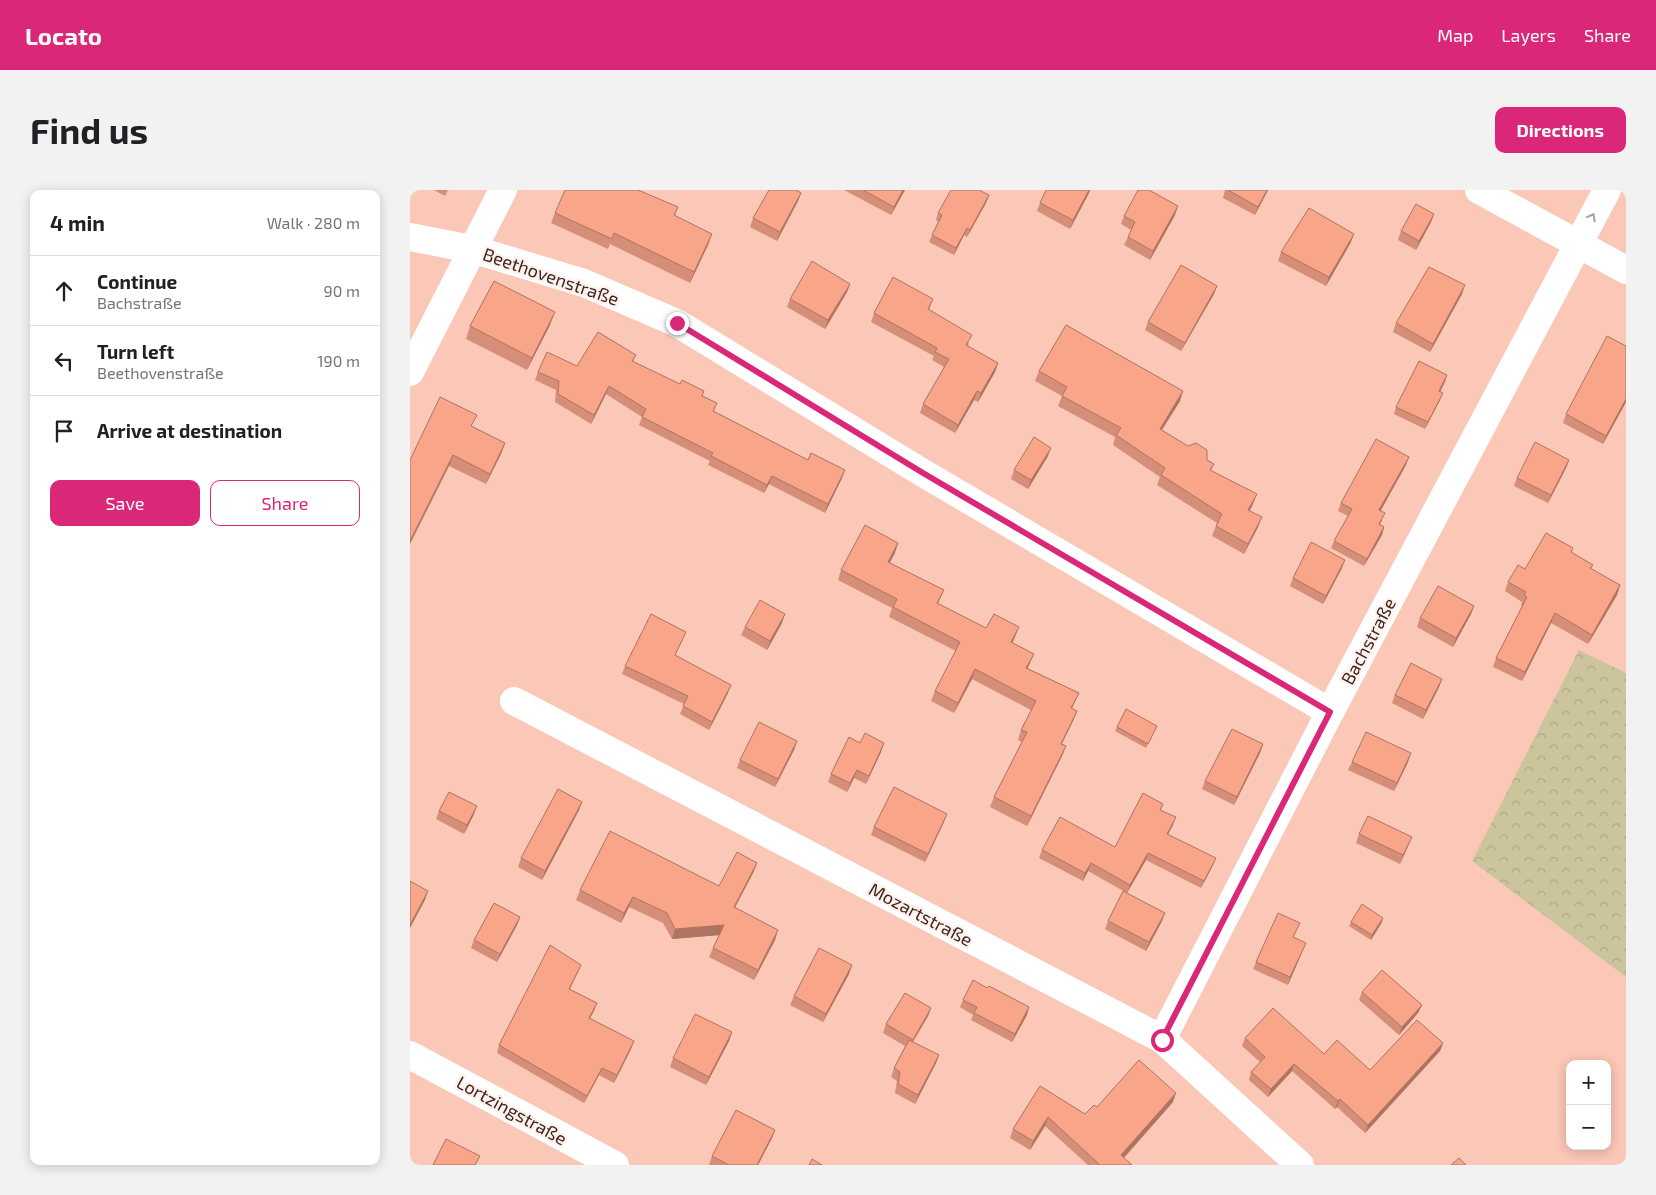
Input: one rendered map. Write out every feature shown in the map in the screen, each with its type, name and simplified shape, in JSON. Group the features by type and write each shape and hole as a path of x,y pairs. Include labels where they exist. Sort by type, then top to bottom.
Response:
{"street":[{"path":"410,372 503,190"},
{"path":"1479,190 1626,270"},
{"name":"Bachstraße","path":"1162,1040 1330,712 1607,190"},
{"name":"Beethovenstraße","path":"410,237 472,249 584,283 677,323 923,473 1330,712"},
{"name":"Mozartstraße","path":"514,702 1162,1040 1300,1165"},
{"name":"Lortzingstraße","path":"410,1055 585,1158 615,1165"}],"green space":[{"path":"1579,650 1626,673 1626,977 1472,861"}],"building":[{"path":"565,190 638,190 678,207 674,215 712,234 694,272 614,233 612,239 555,213"},
{"path":"769,190 796,190 801,193 780,232 753,218"},
{"path":"863,190 903,190 894,207"},
{"path":"951,190 979,190 989,195 970,230 967,228 956,248 932,235 942,215 938,213"},
{"path":"1046,190 1089,190 1073,220 1040,203"},
{"path":"1138,190 1149,190 1178,206 1153,251 1128,237 1135,222 1124,216"},
{"path":"1228,190 1267,190 1258,207"},
{"path":"1416,204 1434,214 1419,241 1401,231"},
{"path":"1309,208 1354,234 1329,277 1281,252"},
{"path":"812,261 850,284 828,320 790,299"},
{"path":"1181,265 1217,286 1185,343 1148,322"},
{"path":"1429,267 1465,285 1433,344 1396,323"},
{"path":"893,277 933,299 928,309 972,335 966,345 998,363 981,393 977,391 958,425 923,404 949,359 935,352 937,348 874,313"},
{"path":"494,281 555,312 532,358 470,326"},
{"path":"1066,325 1183,391 1160,429 1188,446 1196,443 1207,450 1207,460 1214,464 1210,470 1257,494 1248,510 1262,517 1248,544 1216,526 1222,514 1161,475 1165,468 1116,435 1121,428 1062,396 1067,387 1039,371"},
{"path":"598,332 636,355 632,361 680,384 682,380 704,391 702,396 717,403 713,411 808,460 811,453 845,470 828,504 772,476 767,485 711,456 713,453 642,417 646,409 609,386 594,415 558,394 559,381 538,372 547,352 577,366"},
{"path":"1607,336 1626,346 1626,399 1606,436 1566,414"},
{"path":"1419,361 1447,375 1439,391 1443,393 1428,422 1396,407"},
{"path":"440,397 477,415 471,426 505,443 490,474 453,455 410,541 410,460"},
{"path":"1034,437 1051,448 1031,480 1014,470"},
{"path":"1376,439 1409,457 1379,510 1385,513 1379,524 1384,527 1367,559 1334,541 1352,509 1341,503"},
{"path":"1535,442 1569,460 1551,495 1517,478"},
{"path":"865,525 898,543 888,562 944,590 937,603 986,628 994,614 1019,627 1011,642 1034,654 1026,668 1079,693 1071,708 1077,711 1061,744 1066,746 1031,816 994,797 1027,732 1021,730 1036,701 975,669 958,703 935,691 960,642 893,607 897,599 841,570"},
{"path":"1546,533 1573,548 1571,552 1593,565 1590,568 1620,585 1592,635 1555,613 1525,672 1496,658 1527,597 1524,595 1526,592 1508,582 1518,565 1525,569"},
{"path":"1311,542 1345,560 1326,596 1293,578"},
{"path":"1438,586 1474,606 1456,638 1420,618"},
{"path":"760,600 785,614 770,641 745,627"},
{"path":"651,614 686,632 675,655 731,685 712,722 683,706 688,696 625,666"},
{"path":"1411,663 1442,679 1426,710 1395,695"},
{"path":"1126,709 1157,726 1148,744 1117,727"},
{"path":"759,722 797,741 778,779 740,760"},
{"path":"1232,729 1263,744 1237,797 1205,781"},
{"path":"1366,732 1411,753 1397,783 1352,762"},
{"path":"865,733 884,743 869,776 857,770 850,783 831,774 849,737 860,743"},
{"path":"894,787 947,814 928,854 874,827"},
{"path":"558,789 582,802 545,871 521,858"},
{"path":"449,792 477,806 467,825 439,811"},
{"path":"1143,793 1163,804 1160,810 1176,817 1167,834 1216,858 1204,881 1148,853 1130,885 1091,863 1085,873 1042,850 1060,817 1115,847"},
{"path":"1368,816 1412,837 1403,855 1359,834"},
{"path":"610,831 719,886 737,852 757,863 734,907 778,930 758,970 713,948 724,925 675,929 667,913 633,897 624,913 580,890"},
{"path":"410,881 428,891 410,925"},
{"path":"1123,891 1165,913 1149,942 1108,921"},
{"path":"494,903 520,917 500,954 474,940"},
{"path":"1362,904 1383,918 1372,935 1351,922"},
{"path":"1278,913 1300,923 1293,937 1306,943 1290,977 1256,962"},
{"path":"550,945 581,965 569,989 597,1003 589,1018 634,1041 617,1075 602,1068 587,1096 499,1045"},
{"path":"819,948 852,965 826,1014 794,996"},
{"path":"1382,970 1422,1005 1402,1027 1362,992"},
{"path":"973,980 987,988 989,986 1029,1007 1015,1034 974,1013 977,1007 963,1000"},
{"path":"905,993 931,1008 913,1040 886,1024"},
{"path":"1273,1008 1324,1054 1337,1040 1370,1070 1417,1020 1443,1043 1368,1125 1340,1099 1338,1101 1294,1064 1271,1089 1251,1072 1265,1057 1245,1038"},
{"path":"695,1014 732,1032 709,1077 673,1058"},
{"path":"909,1040 939,1055 918,1095 898,1084 900,1072 894,1068"},
{"path":"1139,1060 1176,1093 1121,1155 1132,1165 1100,1165 1048,1117 1033,1141 1013,1129 1040,1086 1085,1114 1094,1105 1097,1107"},
{"path":"736,1110 775,1130 757,1165 729,1165 712,1156"},
{"path":"446,1139 480,1156 475,1165 433,1165"},
{"path":"1459,1158 1466,1165 1451,1165"},
{"path":"812,1159 822,1165 809,1165"}],"route":[{"path":"677,323 923,473 1330,712 1162,1040"}]}
